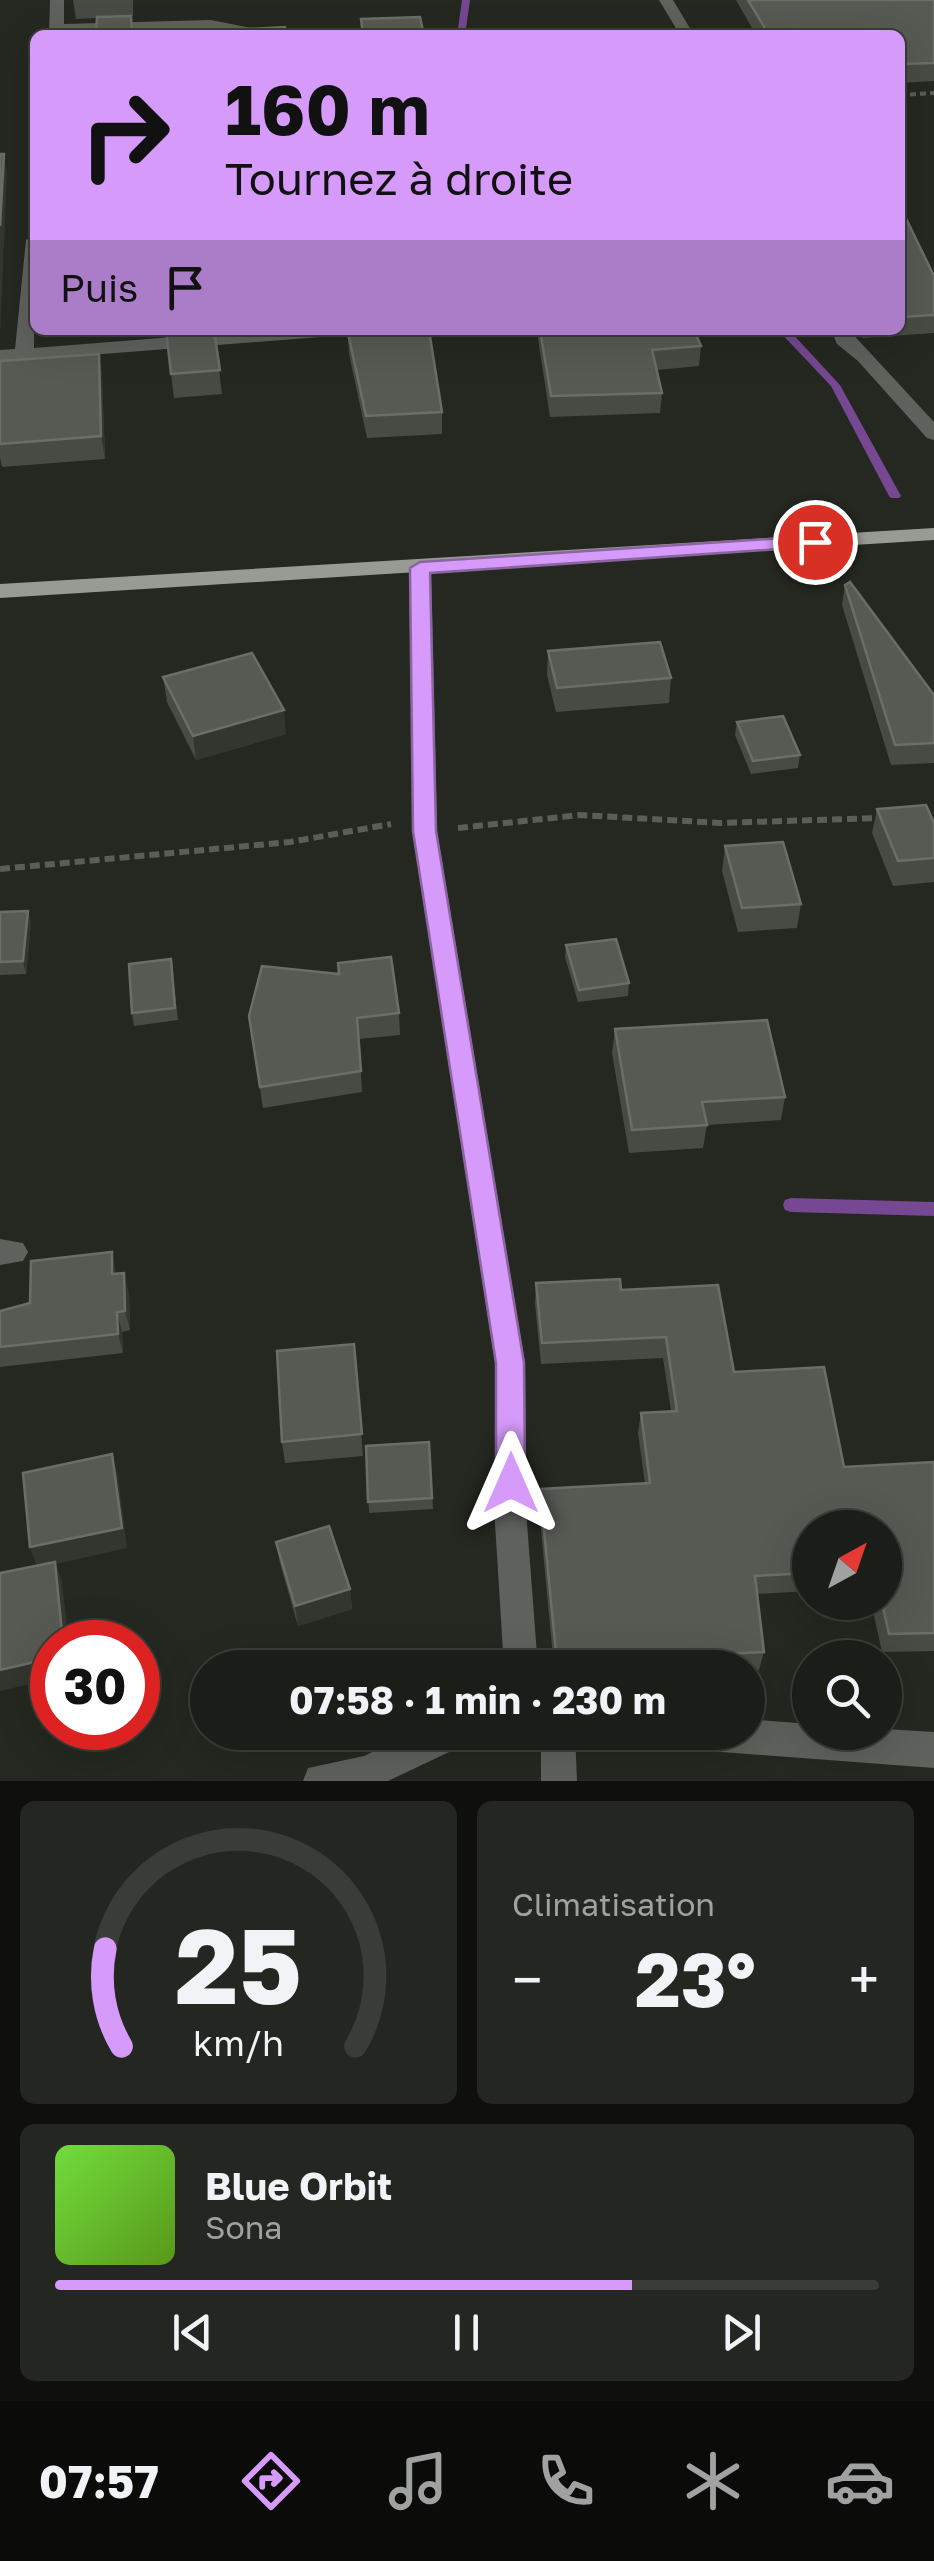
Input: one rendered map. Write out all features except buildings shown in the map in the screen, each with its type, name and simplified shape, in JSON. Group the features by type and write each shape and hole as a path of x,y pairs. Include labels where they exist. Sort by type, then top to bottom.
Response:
{"main road":[{"path":"0,591 934,534"}],"street":[{"path":"56,30 57,0"},
{"path":"666,0 684,30"},
{"path":"95,30 211,24 248,30"},
{"path":"24,352 30,291"},
{"path":"0,356 264,335"},
{"path":"842,335 934,434"},
{"path":"420,568 424,831 510,1363 511,1523 520,1650"},
{"path":"765,1738 934,1750"},
{"path":"321,1781 366,1773 415,1750"},
{"path":"558,1750 559,1781"}],"path":[{"path":"905,95 934,93"},
{"path":"0,868 290,842 391,824 424,831 580,815 721,824 894,818"}],"waterway":[{"path":"462,30 466,0"},
{"path":"788,335 835,385 895,496"},
{"path":"791,1205 934,1209"}],"route":[{"path":"511,1483 510,1363 424,831 420,568 815,542"}]}
